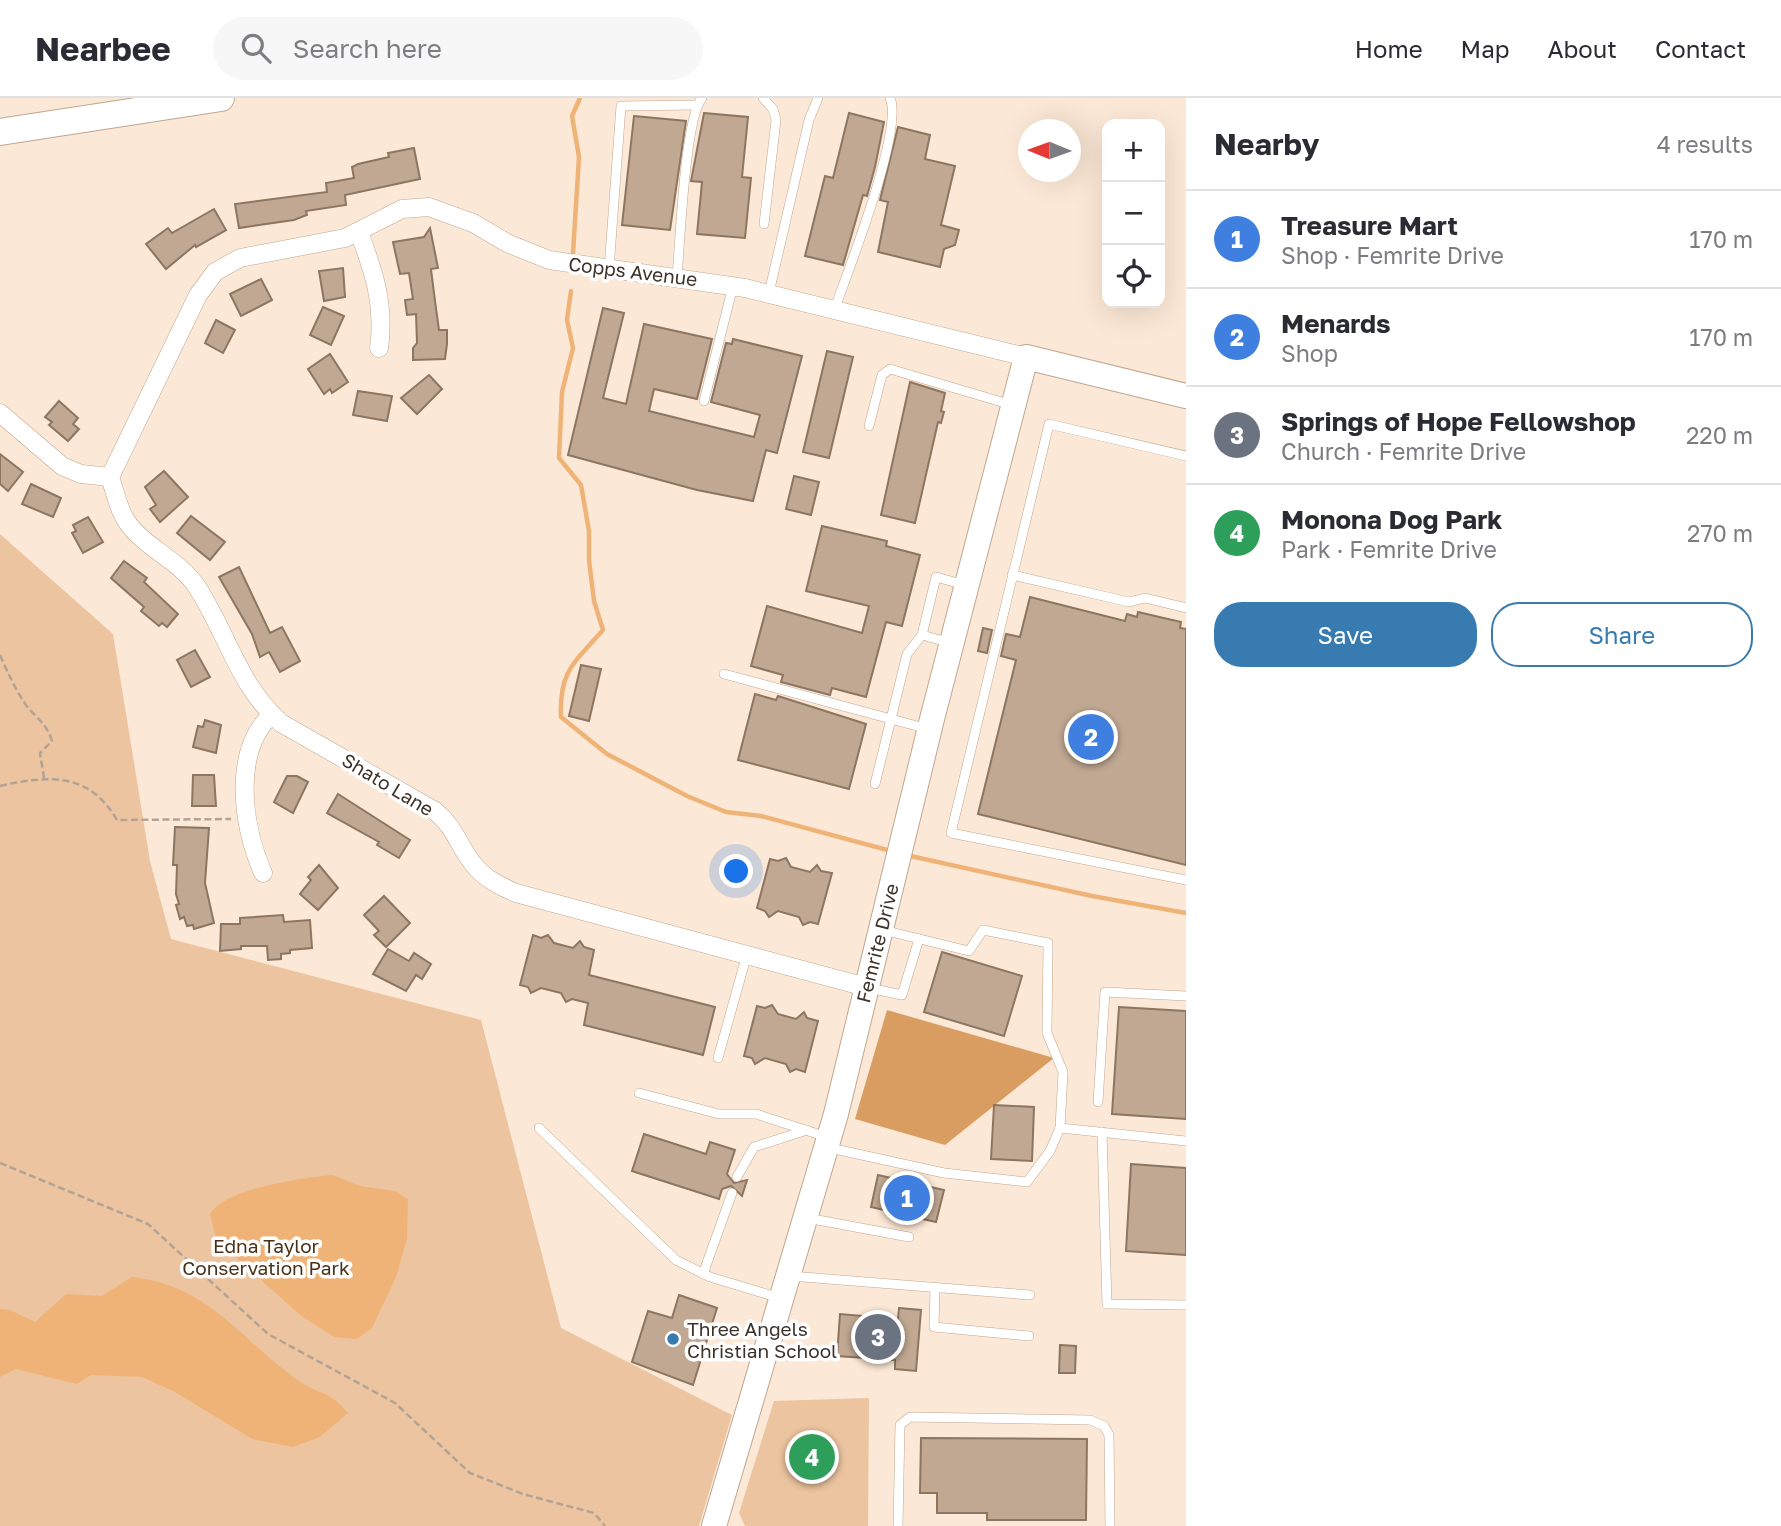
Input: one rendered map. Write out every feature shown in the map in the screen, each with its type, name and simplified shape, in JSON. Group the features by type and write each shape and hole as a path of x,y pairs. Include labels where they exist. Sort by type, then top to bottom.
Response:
{"main road":[{"path":"0,132 221,98"}],"street":[{"name":"Copps Avenue","path":"110,477 198,295 223,265 251,255 345,238 401,209 429,207 472,223 507,243 549,260 677,277 769,293 1186,396"},
{"path":"359,233 380,296 382,322 379,348"},
{"name":"Femrite Drive","path":"714,1526 805,1217 821,1138 881,930 1026,357"},
{"path":"0,413 62,466 81,474 110,477"},
{"name":"Shato Lane","path":"110,477 127,522 176,564 197,588 240,673 272,714 435,811 455,831 474,866 501,886 866,987"},
{"path":"263,873 252,846 248,818 247,758 253,739 272,714"}],"lane":[{"path":"763,98 773,109 776,120 764,224"},
{"path":"769,293 809,120 818,98"},
{"path":"835,308 857,248 892,131 890,98"},
{"path":"609,269 621,106 699,102 677,277"},
{"path":"704,401 733,286"},
{"path":"869,426 882,375 890,369 1014,406"},
{"path":"1186,456 1049,424 951,833 1186,880"},
{"path":"1012,575 1129,602 1145,598 1186,608"},
{"path":"875,783 907,653 922,635 936,578 967,585"},
{"path":"922,635 952,643"},
{"path":"724,674 930,730"},
{"path":"639,1093 719,1114 756,1114 821,1138 944,1173 1027,1182 1050,1151 1060,1128 1063,1072 1047,1033 1048,943 983,930 970,951 881,930"},
{"path":"866,987 902,995 919,939"},
{"path":"718,1058 747,954"},
{"path":"1098,1102 1105,992 1186,996"},
{"path":"539,1128 676,1260 703,1274 785,1287 935,1288 1030,1295"},
{"path":"1060,1128 1186,1141"},
{"path":"1102,1132 1107,1304 1186,1305"},
{"path":"737,1177 754,1147 821,1138"},
{"path":"703,1274 732,1193"},
{"path":"805,1217 909,1237"},
{"path":"935,1288 934,1327 1029,1336"},
{"path":"898,1526 900,1425 909,1417 1090,1420 1104,1426 1109,1435 1110,1526"}],"path":[{"path":"0,655 14,686 29,708 47,726 52,741 40,753 44,778"},
{"path":"0,786 44,778 75,783 96,793 117,820 248,818"},
{"path":"0,1163 148,1223 268,1334 396,1403 470,1473 523,1494 594,1513 605,1526"}],"green space":[{"name":"Edna Taylor Conservation Park","path":"0,534 113,634 150,861 171,939 481,1020 561,1328 732,1415 699,1526 0,1526"},
{"path":"869,1398 868,1526 745,1526 739,1513 774,1401"}],"shaded area":[{"path":"887,1010 1054,1058 945,1145 855,1119"},
{"path":"333,1175 360,1186 395,1191 408,1199 407,1239 396,1277 372,1328 357,1339 334,1337 300,1315 216,1239 210,1214 231,1197 248,1191"},
{"path":"132,1277 159,1282 204,1303 278,1365 307,1386 335,1400 348,1413 320,1437 293,1447 252,1439 175,1392 142,1377 91,1375 77,1384 16,1369 0,1377 0,1309 10,1310 35,1322 66,1294 102,1296"}],"building":[{"path":"704,113 748,117 742,177 751,178 745,238 697,234 702,182 691,181"},
{"path":"849,113 884,122 867,196 863,195 843,265 805,256 825,176 833,178"},
{"path":"634,116 686,121 670,230 622,225"},
{"path":"898,127 930,135 925,159 955,166 941,225 959,230 955,245 944,249 940,267 878,252 888,202 880,200"},
{"path":"414,148 420,179 345,195 346,205 306,211 307,215 294,220 239,228 235,204 327,192 326,183 354,178 352,167 389,157 388,153"},
{"path":"214,209 226,230 196,247 195,245 166,269 146,244 168,228 172,233"},
{"path":"430,228 438,268 431,269 439,330 447,330 447,344 445,359 413,360 413,348 417,343 416,314 407,315 405,300 413,299 409,273 400,274 393,242 424,237"},
{"path":"343,268 345,297 324,301 319,271"},
{"path":"261,279 272,300 241,316 230,294"},
{"path":"323,307 344,316 331,345 310,335"},
{"path":"603,308 624,313 603,398 626,404 644,324 712,339 697,399 654,389 649,411 754,437 760,415 711,402 726,343 732,344 733,339 802,356 777,453 766,450 753,501 697,490 568,455"},
{"path":"216,320 235,330 223,353 205,343"},
{"path":"827,351 853,357 829,458 803,452"},
{"path":"330,354 348,382 332,393 330,389 324,394 308,369"},
{"path":"429,375 442,389 417,414 401,398"},
{"path":"910,382 945,393 941,411 944,412 941,423 938,422 915,523 881,515"},
{"path":"358,391 392,396 387,421 353,415"},
{"path":"59,401 78,418 73,424 79,429 68,441 49,425 52,422 45,417"},
{"path":"0,454 23,472 8,491 0,484"},
{"path":"164,471 188,497 160,522 150,509 156,505 145,487"},
{"path":"794,476 819,482 811,515 786,509"},
{"path":"31,484 61,498 53,517 22,504"},
{"path":"191,516 225,542 210,560 177,533"},
{"path":"88,517 103,542 83,553 72,533 76,531 73,525"},
{"path":"822,526 887,541 886,546 920,555 902,626 886,622 866,697 832,688 830,695 781,682 783,675 751,666 767,606 862,633 869,606 806,591"},
{"path":"124,561 147,578 144,582 178,614 167,627 162,623 159,626 141,611 144,607 111,578"},
{"path":"239,567 270,633 282,627 300,661 280,672 269,652 260,657 252,634 219,577"},
{"path":"1030,597 1125,621 1127,614 1137,617 1138,612 1181,622 1180,628 1186,629 1186,865 978,814 1016,660 1001,656 1006,634 1020,637"},
{"path":"983,628 992,630 987,653 978,651"},
{"path":"195,650 210,677 191,687 177,660"},
{"path":"581,665 601,669 589,721 569,716"},
{"path":"755,694 776,700 778,696 866,724 849,789 738,760"},
{"path":"205,720 221,725 216,753 193,747 198,726 203,727"},
{"path":"193,775 214,775 216,806 192,806"},
{"path":"287,776 297,776 308,782 293,813 274,802"},
{"path":"338,794 410,840 399,858 377,845 379,842 327,813"},
{"path":"175,827 209,828 205,883 214,923 194,929 193,925 187,926 184,917 180,919 176,905 179,904 176,894 177,865 173,865"},
{"path":"786,858 791,867 810,872 817,865 821,871 832,873 818,924 810,922 803,925 799,917 778,911 769,917 765,911 757,908 770,859 778,861"},
{"path":"319,865 338,888 318,910 300,894 311,880 308,877"},
{"path":"384,896 410,923 386,947 374,935 379,931 364,915"},
{"path":"283,915 284,922 310,920 312,948 290,950 290,953 281,954 281,959 268,960 267,946 241,946 241,949 220,951 221,924 240,924 240,918"},
{"path":"533,935 541,938 548,935 554,943 573,948 580,941 584,947 594,950 589,975 715,1007 703,1055 584,1025 588,1003 572,999 566,1002 561,993 541,988 531,993 528,987 520,985"},
{"path":"388,949 409,961 414,953 431,964 422,979 416,975 406,991 373,974"},
{"path":"942,952 1022,976 1004,1036 924,1012"},
{"path":"772,1005 778,1014 796,1019 804,1012 807,1018 818,1021 805,1072 796,1069 790,1072 786,1064 765,1058 755,1064 752,1058 744,1056 757,1006 765,1008"},
{"path":"1119,1007 1186,1011 1186,1119 1112,1114"},
{"path":"994,1105 1034,1107 1032,1161 991,1159"},
{"path":"644,1134 706,1154 710,1142 735,1150 727,1174 734,1183 747,1180 742,1196 731,1186 722,1189 719,1199 632,1171"},
{"path":"1131,1164 1186,1168 1186,1255 1126,1251"},
{"path":"878,1175 944,1190 936,1222 871,1207"},
{"name":"Three Angels Christian School","path":"679,1295 717,1308 693,1385 632,1362 648,1311 672,1318"},
{"path":"899,1308 921,1310 916,1371 895,1369 895,1360 837,1356 840,1314 898,1319"},
{"path":"1060,1345 1076,1346 1075,1373 1059,1373"},
{"path":"921,1438 1087,1439 1086,1520 987,1520 987,1513 937,1513 937,1493 920,1493"}],"waterway":[{"path":"573,253 579,157 572,116 580,98"},
{"path":"571,291 567,320 573,348 562,392 559,458 581,485 589,531 594,601 603,630 570,669 563,689 561,717 607,754 687,796 726,812 761,816 891,851"},
{"path":"906,855 1092,896 1186,913"}],"place":[{"name":"Menards","path":"1091,737"},
{"name":"Treasure Mart","path":"907,1198"},
{"name":"Springs of Hope Fellowshop","path":"878,1337"},
{"name":"Three Angels Christian School","path":"673,1339"},
{"name":"Monona Dog Park","path":"812,1457"}]}
